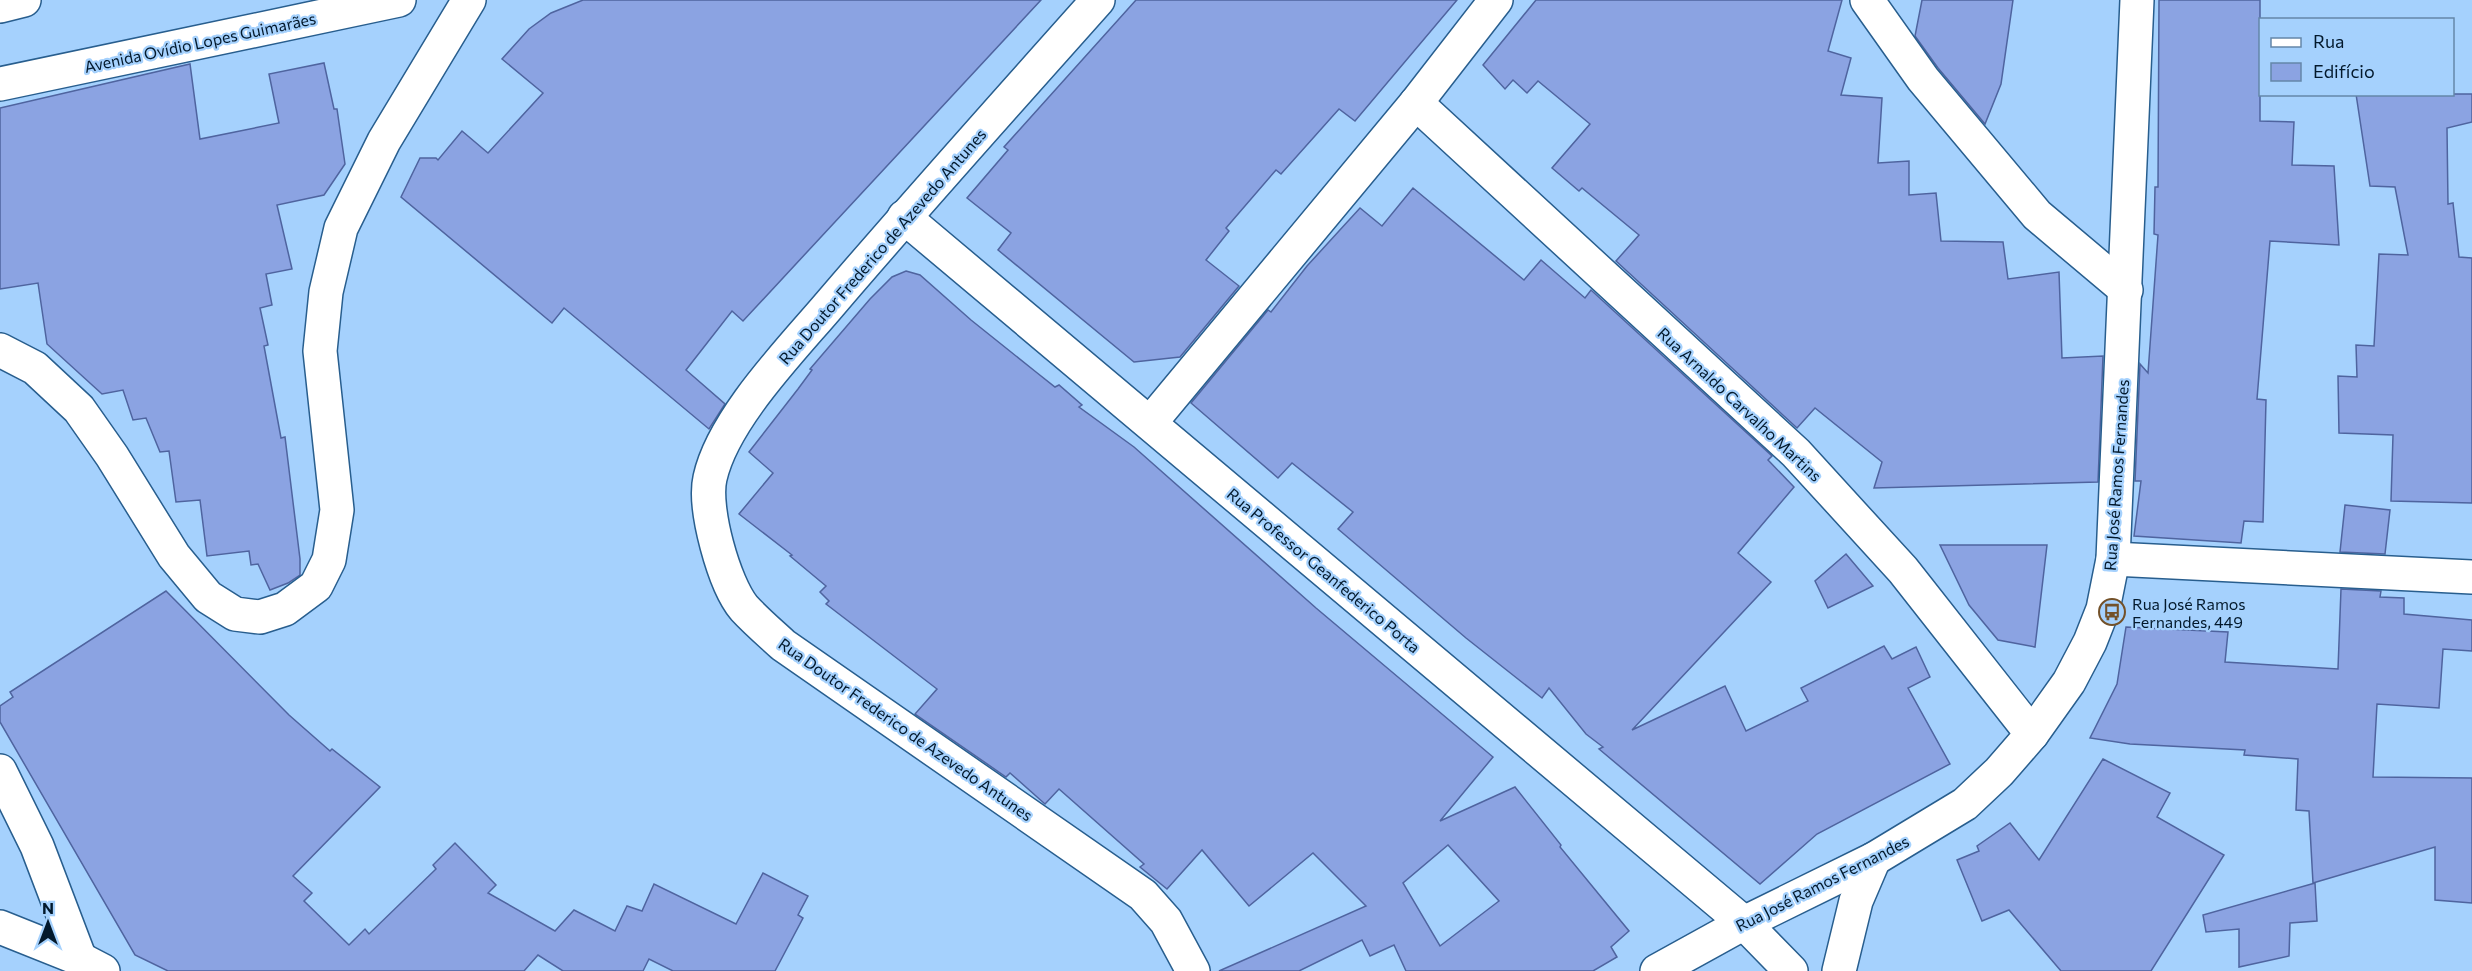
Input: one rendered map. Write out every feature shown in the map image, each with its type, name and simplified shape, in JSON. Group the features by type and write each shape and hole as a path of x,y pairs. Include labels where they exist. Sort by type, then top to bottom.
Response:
{"street":[{"path":"0,6 24,0"},
{"name":"Avenida Ovídio Lopes Guimarães","path":"0,84 399,0"},
{"path":"0,350 34,368 79,409 112,456 174,556 208,597 235,614 260,617 285,609 316,586 329,560 337,510 321,351 326,292 341,228 384,141 469,0"},
{"name":"Rua Doutor Frederico de Azevedo Antunes","path":"1098,0 904,217 752,396 719,450 709,480 710,520 724,570 742,606 783,645 1143,895 1166,921 1193,971"},
{"path":"1150,423 1416,103 1496,0"},
{"path":"1867,0 1923,79 2037,215 2126,290"},
{"name":"Rua José Ramos Fernandes","path":"1657,971 1744,923 1874,859 1965,804 1999,772 2032,734 2069,682 2090,642 2103,609 2113,559 2138,0"},
{"name":"Rua Arnaldo Carvalho Martins","path":"1416,103 1796,453 1903,570 2032,734"},
{"name":"Rua Professor Geanfederico Porta","path":"904,217 1744,923 1791,971"},
{"path":"2113,559 2472,577"},
{"path":"0,771 91,965"},
{"path":"1839,971 1856,901 1874,859"},
{"path":"0,927 91,965"}],"building":[{"path":"583,0 1041,0 743,321 732,311 686,370 725,404 709,429 564,308 552,323 401,197 420,158 438,160 462,131 488,153 543,93 502,59 529,29 551,13"},
{"path":"1136,0 1457,0 1355,121 1339,109 1281,174 1276,170 1226,228 1229,231 1206,260 1239,286 1180,357 1134,362 998,250 1011,233 967,198 1008,150 1004,147"},
{"path":"1536,0 1842,0 1828,51 1851,58 1841,95 1882,98 1878,163 1909,161 1909,195 1936,193 1941,241 2003,242 2008,279 2059,272 2062,358 2103,356 2098,482 1874,488 1882,462 1815,408 1797,428 1616,261 1639,235 1582,188 1579,191 1552,168 1590,124 1538,81 1527,93 1513,80 1505,89 1483,65"},
{"path":"1922,0 2013,0 2001,84 1985,124 1938,68 1915,36"},
{"path":"2159,0 2260,0 2260,121 2294,122 2292,165 2334,166 2339,245 2270,241 2257,399 2266,400 2263,522 2244,521 2241,543 2134,536 2141,481 2135,481 2140,364 2148,373 2158,235 2154,234 2155,187 2158,187"},
{"path":"324,63 334,109 337,109 345,164 324,195 277,205 292,269 266,274 272,305 260,308 268,345 264,346 281,438 285,437 300,559 300,575 270,590 258,564 251,565 249,551 207,556 200,500 176,502 169,451 160,452 146,418 133,420 123,390 102,394 47,344 38,283 0,289 0,108 190,64 200,139 279,123 269,74"},
{"path":"2472,94 2472,122 2447,128 2448,204 2453,203 2459,257 2472,258 2472,503 2391,501 2393,435 2339,433 2338,376 2357,377 2356,345 2374,346 2379,254 2408,255 2395,187 2370,186 2356,96"},
{"path":"1413,188 1524,280 1541,260 1585,298 1591,290 1772,456 1768,460 1794,487 1738,553 1771,582 1632,730 1725,686 1746,731 1808,701 1801,688 1884,646 1892,659 1916,647 1930,677 1908,688 1950,764 1817,834 1760,884 1599,749 1603,747 1586,734 1549,688 1542,698 1466,638 1338,529 1353,512 1292,463 1278,478 1191,403 1268,310 1271,312 1307,266 1360,208 1382,226"},
{"path":"906,271 920,275 971,320 1036,372 1055,387 1059,385 1082,405 1079,407 1134,447 1316,608 1493,757 1440,821 1515,787 1561,845 1560,847 1629,931 1611,947 1617,957 1593,971 1406,971 1394,945 1370,956 1362,940 1299,971 1219,971 1366,906 1313,853 1249,906 1202,850 1167,889 1140,867 1144,864 1059,789 1045,804 1010,773 1006,777 915,714 937,689 826,604 829,601 820,592 826,586 790,556 792,555 739,514 773,473 749,452 812,370 810,369 892,277","holes":["1448,845 1499,901 1440,946 1403,883"]},
{"path":"2345,505 2390,510 2385,554 2340,552"},
{"path":"1940,545 2047,545 2035,647 1998,640 1969,605"},
{"path":"1846,554 1873,586 1828,608 1815,581"},
{"path":"2341,589 2381,591 2380,597 2404,598 2404,614 2472,620 2472,651 2443,649 2439,708 2377,704 2373,777 2472,778 2472,903 2435,900 2435,847 2313,883 2309,811 2296,810 2298,759 2244,755 2245,750 2130,744 2090,738 2117,684 2126,627 2228,632 2225,662 2338,669"},
{"path":"166,591 289,715 330,751 332,749 380,787 293,876 312,893 304,901 349,945 365,929 369,934 436,869 433,865 455,843 496,885 488,893 555,931 574,910 615,931 627,906 642,911 654,884 736,924 763,873 808,896 798,915 803,918 775,971 673,971 649,959 643,971 563,971 538,955 524,971 168,971 135,955 0,722 0,706 13,697 10,692"},
{"path":"2103,759 2170,793 2157,817 2224,855 2151,971 2061,971 2009,910 1982,921 1957,860 1979,851 1977,846 2010,823 2039,860"},
{"path":"2315,883 2317,921 2290,923 2289,956 2239,967 2239,929 2206,932 2203,915"}],"place":[{"name":"Rua José Ramos Fernandes, 449","path":"2112,612"}]}
